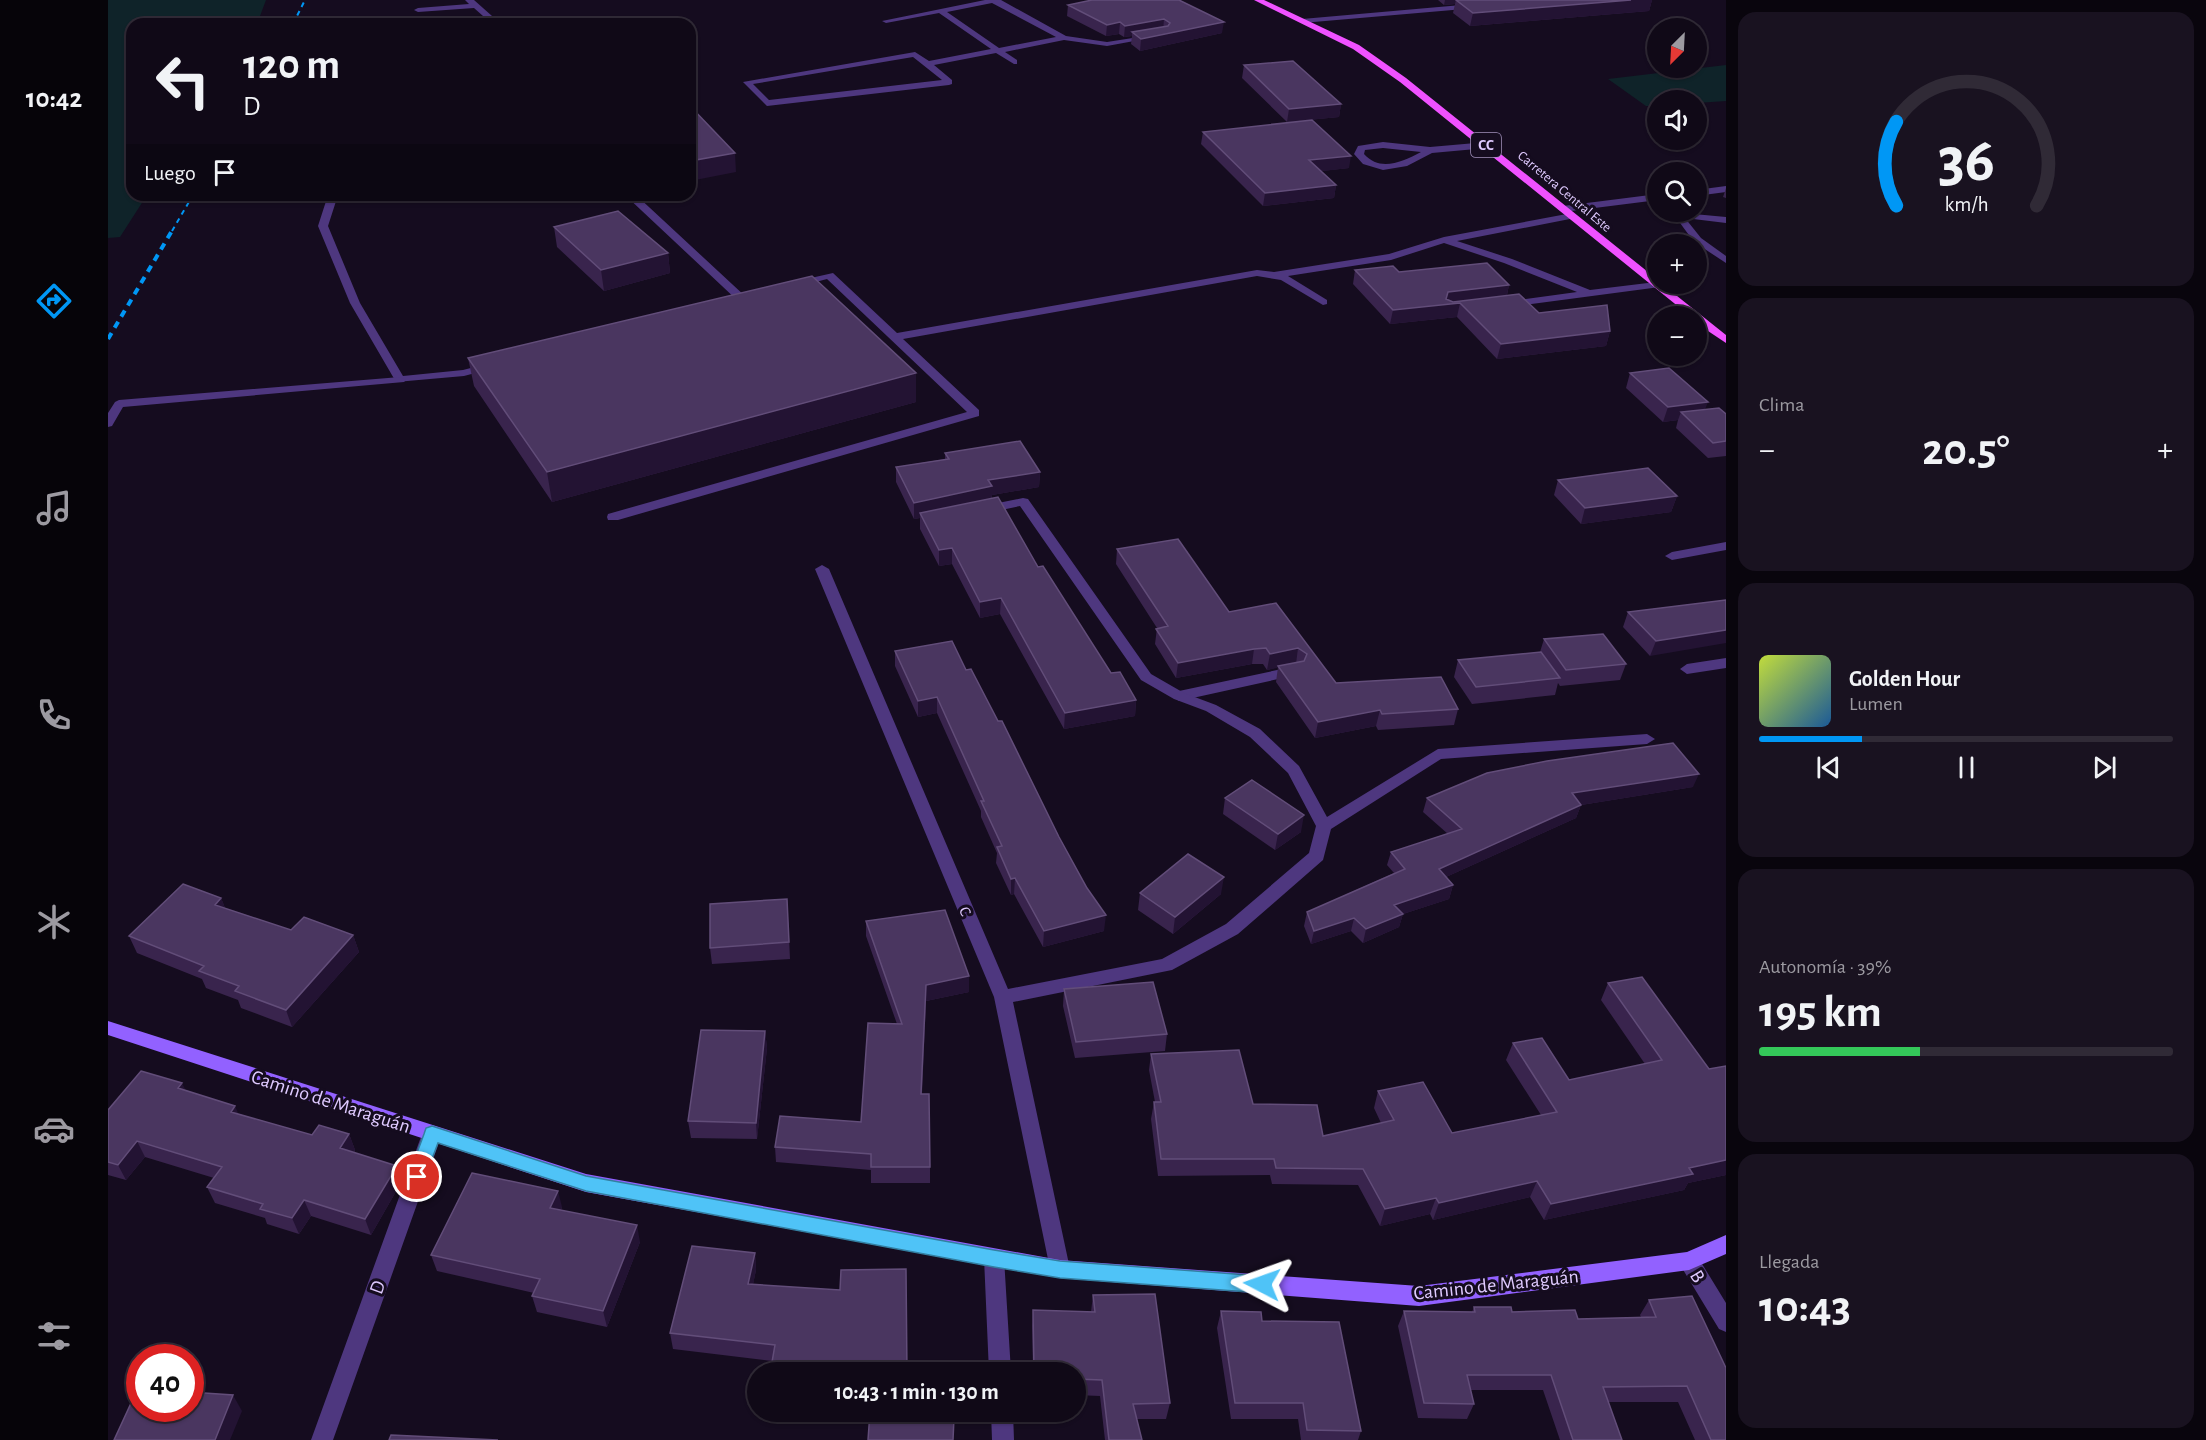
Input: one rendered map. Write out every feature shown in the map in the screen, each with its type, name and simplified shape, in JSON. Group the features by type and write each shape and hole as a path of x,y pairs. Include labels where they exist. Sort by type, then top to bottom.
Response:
{"main road":[{"name":"Carretera Central Este","path":"1258,0 1356,47 1487,145 1647,278"},
{"name":"Carretera Central Este","path":"1667,294 1682,306"},
{"name":"Carretera Central Este","path":"1707,325 1726,340"}],"street":[{"path":"422,0 418,14 472,3 490,18"},
{"path":"886,21 996,0 1064,38"},
{"path":"1302,21 1488,5"},
{"path":"941,11 1014,63"},
{"path":"927,64 1064,38 1107,44 1163,35"},
{"path":"915,54 927,64 949,82 767,103 747,82 915,54"},
{"path":"1430,150 1415,160 1393,167 1372,165 1359,154 1361,148 1383,145 1430,150 1487,145"},
{"path":"1707,192 1726,189"},
{"path":"894,337 1226,276 1278,274 1391,257 1443,240 1567,213 1647,199"},
{"path":"331,201 323,226 355,303 400,380"},
{"path":"636,201 742,299"},
{"path":"1707,217 1726,220"},
{"path":"1681,222 1684,228 1711,252 1726,260"},
{"path":"1443,240 1508,261 1588,294"},
{"path":"1278,274 1291,279 1323,302"},
{"path":"613,517 975,413 829,275 786,287"},
{"path":"1496,305 1647,286"},
{"path":"108,423 119,404 400,380 464,372 499,363"},
{"path":"965,513 1023,502 1146,676 1179,696 1211,708 1255,733 1294,770 1324,826 1317,856 1232,929 1166,965 1003,997"},
{"path":"1672,556 1726,546"},
{"name":"C","path":"822,569 1003,997 1060,1269"},
{"path":"1687,669 1726,663"},
{"path":"1179,696 1296,671"},
{"path":"1324,826 1438,754 1647,740"},
{"name":"Camino de Maraguán","path":"108,1028 586,1183 1060,1269 1419,1296 1689,1261 1726,1244"},
{"name":"D","path":"322,1440 432,1134"},
{"path":"994,1258 999,1362"},
{"name":"B","path":"1689,1261 1726,1322"},
{"path":"1002,1422 1003,1440"}],"shaded area":[{"path":"108,0 266,0 259,18 126,18 126,201 143,201 120,237 108,238"},
{"path":"1726,65 1726,101 1707,102 1707,90 1647,90 1646,106 1608,79 1647,74 1647,78 1707,78 1707,67"}],"building":[{"path":"1092,0 1179,0 1224,22 1141,39 1132,32 1168,26 1170,23 1164,19 1125,26 1120,22 1107,25 1068,5"},
{"path":"1456,0 1631,0 1473,13"},
{"path":"1293,61 1341,104 1289,109 1244,65"},
{"path":"696,112 735,153 696,160"},
{"path":"1312,120 1351,156 1309,160 1336,185 1265,193 1203,132"},
{"path":"618,211 668,253 601,270 554,227"},
{"path":"1487,263 1509,285 1448,292 1446,299 1453,302 1519,294 1539,313 1607,305 1610,331 1501,344 1460,303 1393,310 1355,270 1393,266 1399,272"},
{"path":"812,276 916,373 547,472 468,358"},
{"path":"1669,368 1708,402 1668,407 1630,373"},
{"path":"1719,408 1726,414 1726,441 1713,443 1681,412"},
{"path":"1020,441 1040,472 988,480 992,486 914,503 896,467 949,459 945,453"},
{"path":"1648,468 1677,496 1585,508 1558,480"},
{"path":"998,497 1038,567 1043,566 1111,673 1120,672 1136,700 1065,713 1001,598 980,602 952,548 939,550 920,513"},
{"path":"1178,539 1229,612 1276,603 1336,683 1441,677 1458,709 1382,714 1380,710 1318,722 1278,666 1304,661 1307,654 1298,648 1270,654 1266,648 1254,649 1178,663 1156,629 1168,626 1117,549"},
{"path":"1726,600 1726,630 1656,641 1628,612"},
{"path":"1603,634 1626,664 1566,670 1544,639"},
{"path":"952,641 966,670 971,669 998,721 1002,721 1059,837 1087,888 1106,915 1044,931 1015,878 1011,879 997,847 1002,846 981,801 984,801 937,697 918,701 895,651"},
{"path":"1541,652 1560,678 1476,687 1458,660"},
{"path":"1673,743 1699,774 1572,793 1581,805 1439,869 1453,885 1394,905 1403,914 1366,929 1354,918 1314,931 1307,912 1405,869 1391,852 1462,829 1427,798 1487,773 1547,761"},
{"path":"1252,780 1304,815 1278,834 1225,798"},
{"path":"1188,854 1224,877 1175,917 1140,893"},
{"path":"183,884 221,898 215,905 291,930 304,917 353,935 286,1010 235,991 239,986 199,971 204,966 129,936"},
{"path":"787,899 789,942 710,948 710,904"},
{"path":"945,910 969,976 926,985 921,1094 929,1094 930,1167 871,1167 871,1154 775,1147 780,1116 861,1122 868,1023 902,1024 866,921"},
{"path":"1642,977 1709,1069 1726,1066 1726,1160 1689,1168 1693,1174 1551,1204 1537,1181 1439,1203 1436,1198 1385,1209 1363,1169 1276,1168 1274,1159 1161,1159 1154,1102 1161,1102 1151,1054 1239,1050 1253,1104 1317,1105 1323,1136 1394,1120 1378,1091 1423,1082 1452,1133 1557,1112 1513,1043 1542,1038 1569,1080 1662,1060 1608,983"},
{"path":"1153,982 1167,1034 1076,1042 1064,989"},
{"path":"701,1030 765,1031 756,1123 688,1121"},
{"path":"141,1071 182,1083 178,1088 235,1106 231,1112 312,1135 319,1125 349,1134 340,1148 397,1166 365,1219 304,1200 292,1218 260,1209 263,1204 207,1187 222,1167 137,1141 118,1165 108,1162 108,1110"},
{"path":"472,1173 558,1191 550,1208 637,1225 603,1311 532,1296 540,1279 431,1255"},
{"path":"692,1246 755,1253 748,1284 840,1290 841,1270 906,1269 907,1362 772,1362 775,1345 670,1333"},
{"path":"1155,1294 1170,1403 1133,1404 1142,1440 1109,1440 1102,1380 1086,1379 1086,1362 1034,1362 1033,1310 1095,1312 1093,1295"},
{"path":"1692,1296 1726,1368 1726,1440 1711,1440 1687,1386 1603,1387 1622,1440 1573,1440 1551,1375 1467,1375 1474,1404 1424,1403 1404,1311 1475,1312 1474,1307 1511,1307 1512,1312 1575,1310 1578,1319 1656,1317 1649,1300"},
{"path":"1221,1311 1261,1312 1262,1321 1339,1322 1361,1431 1307,1430 1303,1403 1235,1403"},
{"path":"204,1393 233,1395 215,1440 114,1440 126,1414 126,1422 204,1422"},
{"path":"869,1422 954,1422 953,1440 868,1440"},
{"path":"391,1435 498,1440 389,1440"}],"railway":[{"path":"296,18 305,0"},
{"path":"172,231 190,201"},
{"path":"108,339 173,229"}],"route":[{"path":"417,1177 432,1134 586,1183 994,1258 1060,1269 1262,1284"}]}
